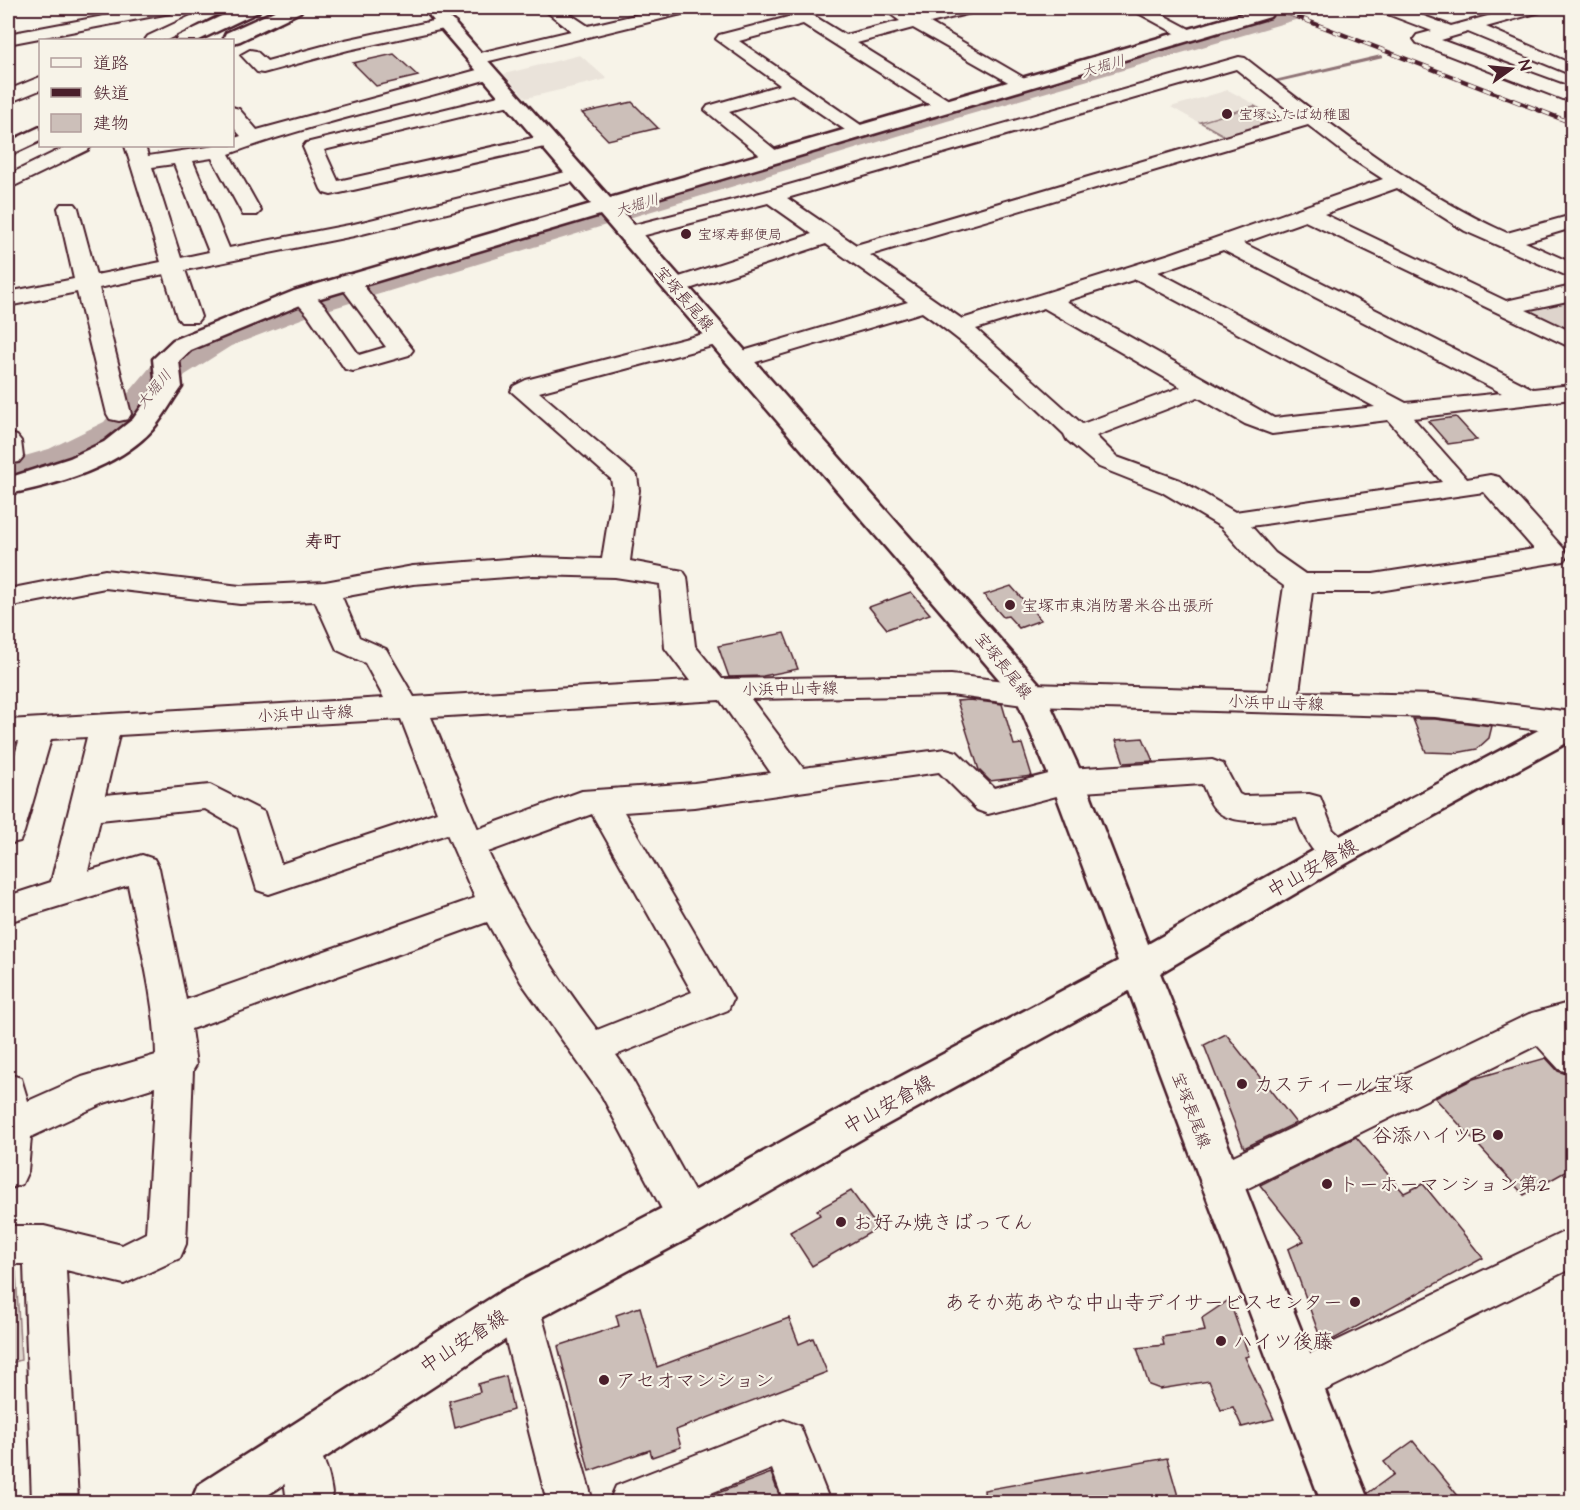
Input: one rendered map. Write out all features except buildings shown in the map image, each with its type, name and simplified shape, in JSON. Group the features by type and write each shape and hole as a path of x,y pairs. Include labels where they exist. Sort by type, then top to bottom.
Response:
{"main road":[{"path":"185,33 252,8"},
{"path":"229,39 294,8"},
{"name":"宝塚長尾線","path":"432,8 546,141 578,174 719,337 741,359 1031,695 1068,781 1345,1503"},
{"path":"8,486 60,471 113,447 142,425 169,387 166,359 182,345 353,286 614,216 774,157 1264,13"},
{"path":"8,150 32,122"},
{"name":"中山安倉線","path":"215,1503 518,1306 687,1216 1139,967 1337,853 1572,725"}],"street":[{"path":"8,39 169,8 185,33"},
{"path":"158,39 185,33 221,8"},
{"path":"550,8 584,32"},
{"path":"234,145 285,127 416,95 483,66 584,32 657,10 684,8"},
{"path":"790,8 945,106"},
{"path":"890,8 1024,83"},
{"path":"844,41 969,8"},
{"path":"1138,8 1190,34"},
{"path":"1388,8 1448,31"},
{"path":"1534,8 1423,39 1569,95 1572,93"},
{"path":"806,18 725,39 861,132"},
{"path":"250,56 263,68 345,45 447,23"},
{"path":"1470,26 1572,70"},
{"path":"614,216 771,196 1239,62 1359,155 1473,226 1572,271"},
{"path":"8,97 39,83"},
{"path":"774,157 715,110 795,87"},
{"path":"511,99 313,147 332,189 546,141"},
{"path":"234,115 254,138"},
{"path":"852,252 1309,118"},
{"path":"8,183 79,147"},
{"path":"189,316 138,154 181,157 229,147"},
{"path":"218,151 250,211"},
{"path":"181,157 222,257"},
{"path":"8,299 354,230 578,174"},
{"path":"959,327 1138,271 1399,180"},
{"path":"771,196 959,327 1020,380 1107,462 1171,486 1231,521 1265,559 1299,584 1373,583 1554,555 1490,483 1231,521"},
{"path":"68,208 119,414"},
{"path":"1305,213 1572,341"},
{"path":"1504,241 1572,221"},
{"path":"675,286 829,236"},
{"path":"1224,242 1528,396"},
{"path":"1138,271 1399,412 1459,486"},
{"path":"307,301 353,364 400,350 353,286"},
{"path":"1504,308 1572,293"},
{"path":"1047,300 1254,419 1272,426 1572,392"},
{"path":"741,359 924,304"},
{"path":"615,568 626,490 624,476 523,391 535,385 719,337"},
{"path":"1076,435 1200,388"},
{"path":"8,598 105,579 240,595 325,591 413,575 579,565 673,577 680,648 736,702 794,780"},
{"path":"1282,702 1299,584"},
{"path":"325,591 347,643 376,656 408,707 495,905 534,972 615,1084 687,1216"},
{"name":"小浜中山寺線","path":"23,730 724,690 951,685 1031,695 1435,706 1572,725"},
{"path":"67,888 84,809 106,725"},
{"path":"8,832 23,730"},
{"path":"84,809 210,797 252,822 269,881 582,803 694,795 946,760 988,802 1068,781 1212,772 1227,802 1239,808 1309,806 1319,836 1337,853"},
{"path":"590,1049 715,999 601,801"},
{"path":"8,909 67,888 142,868 172,1020 177,1065 166,1183 166,1244 124,1265 26,1245 55,1503"},
{"path":"172,1020 495,905"},
{"path":"1220,1182 1557,1021 1572,1059"},
{"path":"10,1128 94,1089 177,1065"},
{"path":"8,1090 10,1128 8,1171"},
{"path":"1298,1382 1572,1247"},
{"path":"518,1306 570,1503"},
{"path":"632,1503 784,1442 807,1503"},
{"path":"292,1451 306,1473 310,1503"}],"shaded area":[{"path":"580,55 607,79 526,98 504,74"},
{"name":"宝塚ふたば幼稚園","path":"1228,90 1284,120 1226,138 1171,107"},
{"path":"1254,106 1279,119 1225,136 1200,122"},
{"path":"1572,299 1572,335 1521,310"},
{"path":"16,1272 21,1360 8,1364 8,1275"}],"waterway":[{"name":"大堀川","path":"8,475 64,458 119,431 171,367 217,338 301,306 936,114 1306,8"},
{"path":"1269,82 1381,57"}],"railway":[{"path":"1274,8 1572,123"}],"place":[{"name":"宝塚ふたば幼稚園","path":"1227,114"},
{"name":"宝塚寿郵便局","path":"686,234"},
{"name":"宝塚市東消防署米谷出張所","path":"1010,605"},
{"name":"カスティール宝塚","path":"1242,1084"},
{"name":"谷添ハイツB","path":"1498,1135"},
{"name":"トーホーマンション第2","path":"1327,1184"},
{"name":"お好み焼きばってん","path":"841,1222"},
{"name":"あそか苑あやな中山寺デイサービスセンター","path":"1355,1302"},
{"name":"ハイツ後藤","path":"1221,1341"},
{"name":"アセオマンション","path":"604,1380"}],"district":[{"name":"寿町","path":"323,541"}]}
